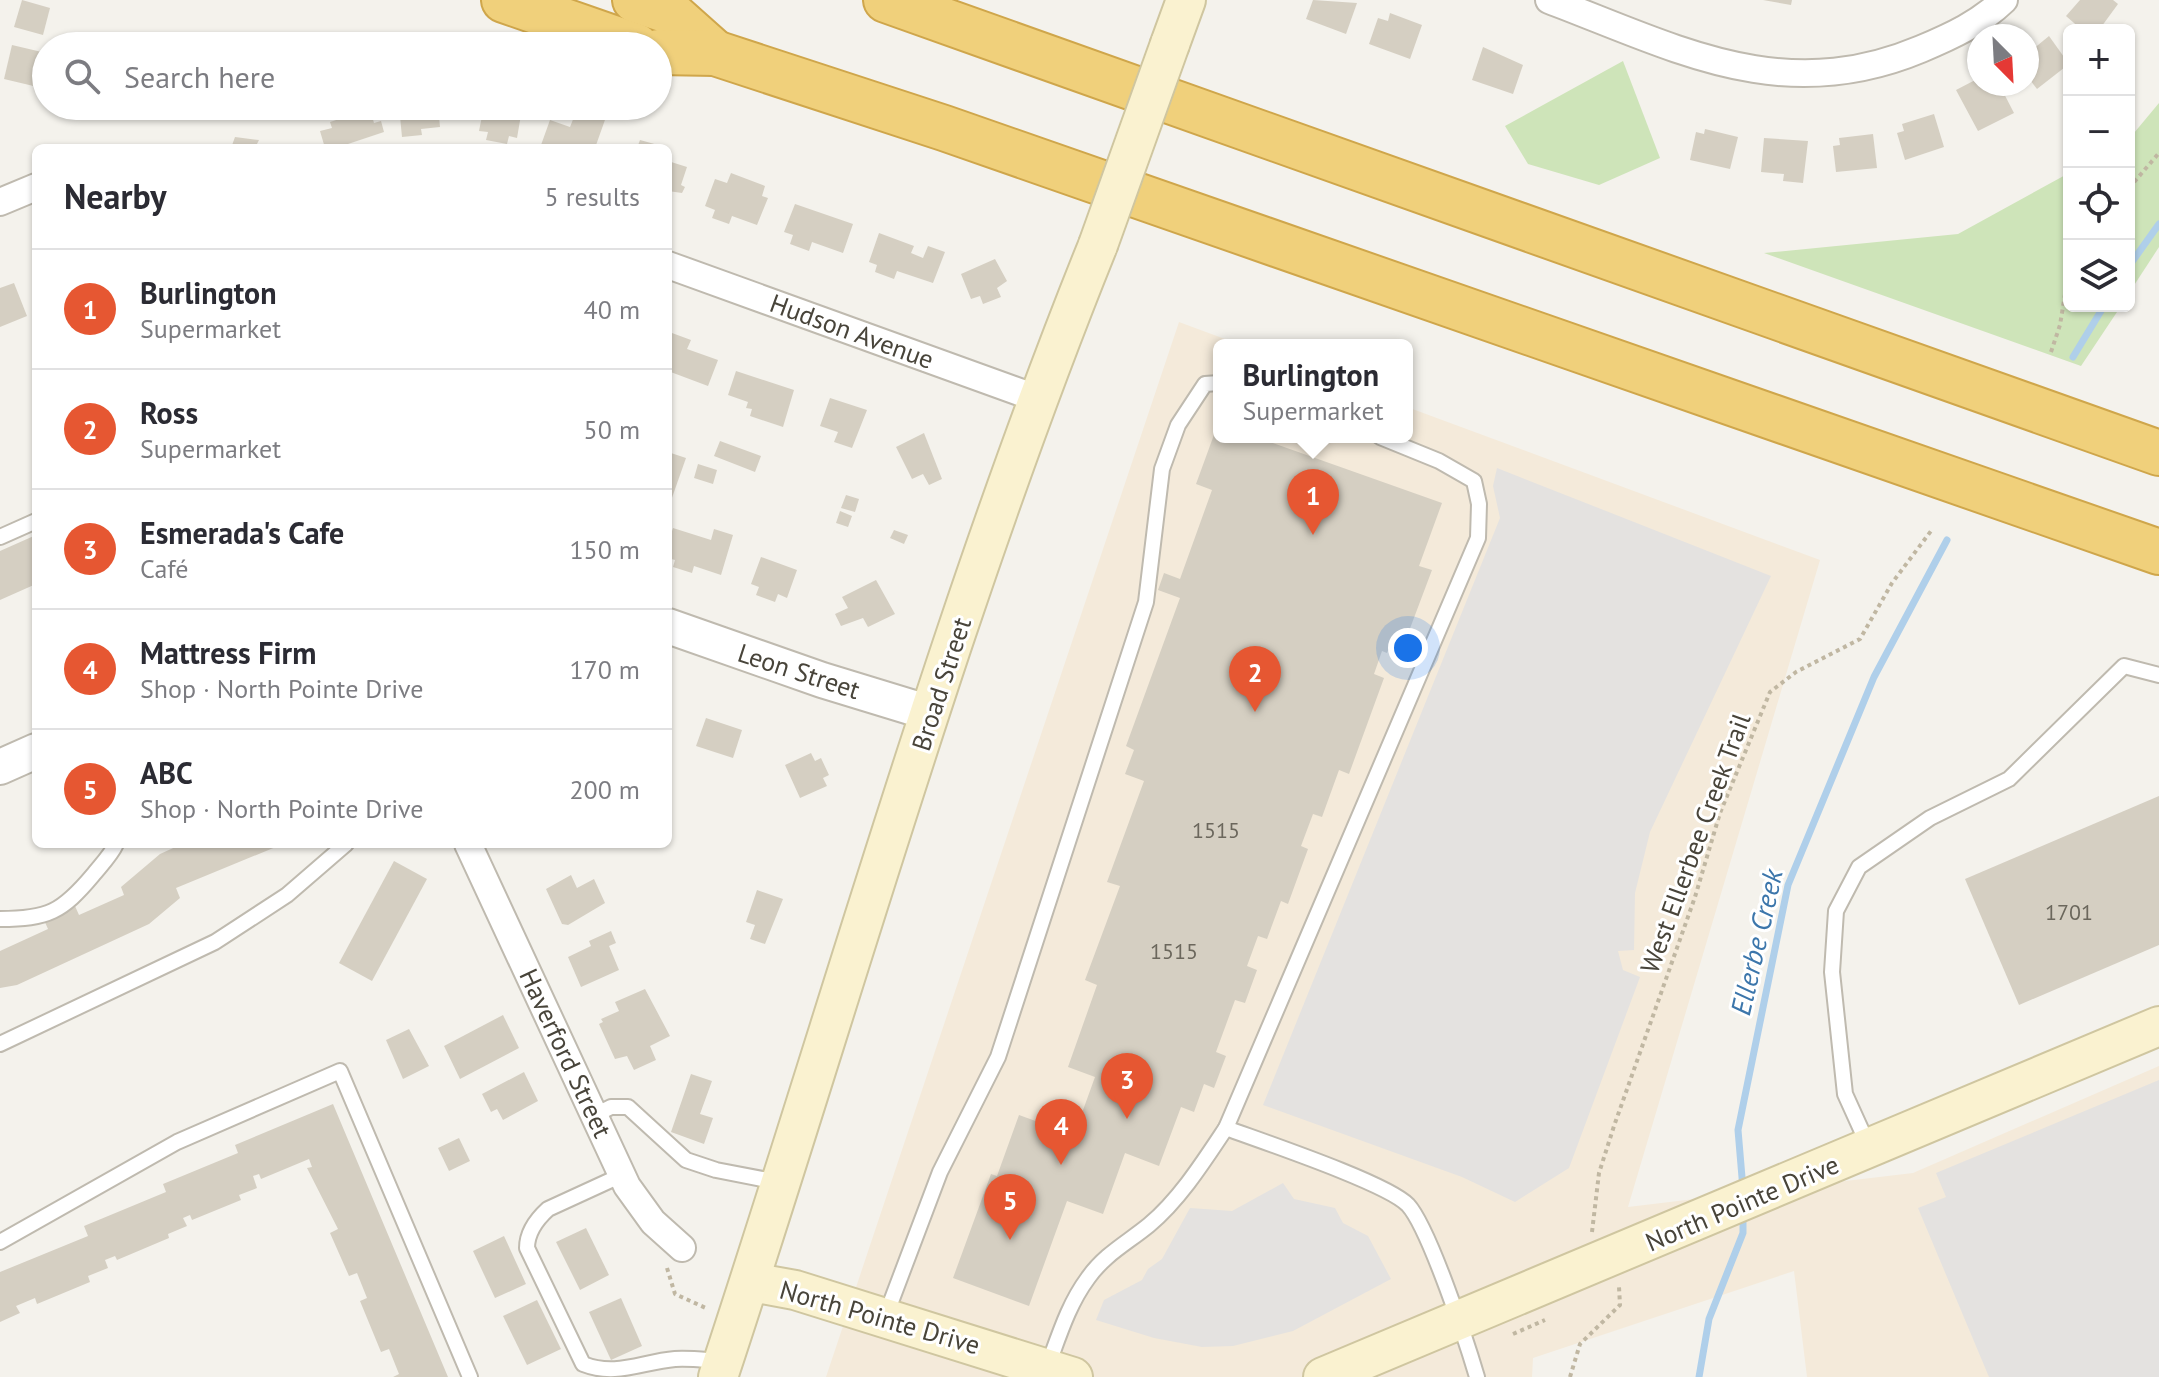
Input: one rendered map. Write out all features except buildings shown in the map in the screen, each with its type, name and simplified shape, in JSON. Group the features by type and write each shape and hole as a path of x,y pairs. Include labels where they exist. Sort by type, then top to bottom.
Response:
{"highway":[{"path":"504,0 596,32"},
{"path":"635,0 668,11 715,53"},
{"path":"886,0 2159,453"},
{"path":"672,52 715,53 989,143 2159,552"}],"main road":[{"name":"Broad Street","path":"721,1369 930,713 1036,398 1098,245 1186,0"},
{"name":"North Pointe Drive","path":"1323,1377 1458,1323 2159,1026"},
{"name":"North Pointe Drive","path":"751,1282 795,1290 1060,1373"},
{"name":"North Pointe Drive","path":"751,1282 793,1312 990,1377"}],"street":[{"path":"1549,0 1690,55 1754,71 1814,75 1891,62 1953,36 1982,20 2004,0"},
{"path":"0,202 32,189"},
{"name":"Hudson Avenue","path":"672,266 1036,398"},
{"name":"Leon Street","path":"672,627 822,680 930,713"},
{"path":"0,767 32,753"},
{"name":"Haverford Street","path":"470,848 622,1175 639,1205 677,1244"}],"lane":[{"path":"885,1319 940,1172 998,1057 1146,602 1162,469 1178,425 1205,384 1213,383"},
{"path":"1060,1373 1071,1302 1104,1257 1150,1224 1195,1174 1226,1128 1478,538 1479,504 1474,481 1439,461 1395,443"},
{"path":"0,537 32,523"},
{"path":"1869,1149 1845,1094 1832,972 1836,911 1859,867 1930,818 2009,779 2124,666 2159,675"},
{"path":"0,919 34,919 55,912 72,900 113,848"},
{"path":"0,1044 215,942 287,895 341,848"},
{"path":"0,1242 177,1142 340,1071 470,1377"},
{"path":"595,1115 611,1107 628,1107 686,1160 716,1170 782,1182"},
{"path":"1226,1128 1363,1180 1408,1205 1432,1255 1477,1377"},
{"path":"622,1175 548,1209 539,1218 527,1240 527,1248 583,1364 596,1372 611,1374 673,1359 721,1369"}],"path":[{"path":"2135,181 2159,153"},
{"path":"2051,352 2063,307"},
{"name":"West Ellerbee Creek Trail","path":"1592,1232 1599,1173 1695,897 1720,813 1770,692 1783,680 1860,639 1892,583 1931,531"},
{"path":"677,1244 667,1268 675,1294 710,1310"},
{"path":"1570,1377 1575,1353 1588,1335 1620,1305 1619,1287"}],"shaded area":[{"path":"1179,322 1225,339 1213,339 1213,443 1413,443 1413,409 1820,560 1628,1207 1913,1173 2159,1066 2159,1377 1807,1377 1794,1271 1533,1358 1532,1377 826,1377"},
{"path":"1497,468 1771,576 1650,832 1635,893 1634,950 1618,951 1623,970 1640,977 1569,1168 1515,1202 1462,1177 1263,1105 1500,518 1493,486"},
{"path":"2159,1080 2159,1377 1989,1377 1918,1208 1946,1197 1936,1173"},
{"path":"1283,1183 1294,1199 1335,1208 1343,1223 1368,1236 1391,1279 1293,1331 1233,1346 1202,1347 1154,1338 1096,1320 1104,1300 1142,1280 1148,1269 1162,1259 1190,1208 1232,1211"}],"green space":[{"path":"1623,61 1660,158 1599,185 1528,164 1505,126"},
{"path":"2159,103 2159,247 2135,284 2135,168 2135,132"},
{"path":"2063,176 2063,312 2117,312 2081,366 1764,253 1958,234"}],"waterway":[{"name":"Ellerbe Creek","path":"2135,258 2159,224"},
{"name":"Ellerbe Creek","path":"2073,357 2100,312"},
{"name":"Ellerbe Creek","path":"1743,1189 1738,1130 1788,885 1874,677 1947,540"},
{"name":"Ellerbe Creek","path":"1699,1377 1709,1319 1743,1233 1743,1213"}],"place":[{"name":"Burlington","path":"1313,535"},
{"name":"Ross","path":"1255,712"},
{"name":"Esmerada's Cafe","path":"1127,1119"},
{"name":"Mattress Firm","path":"1061,1165"},
{"name":"ABC","path":"1010,1240"}]}
